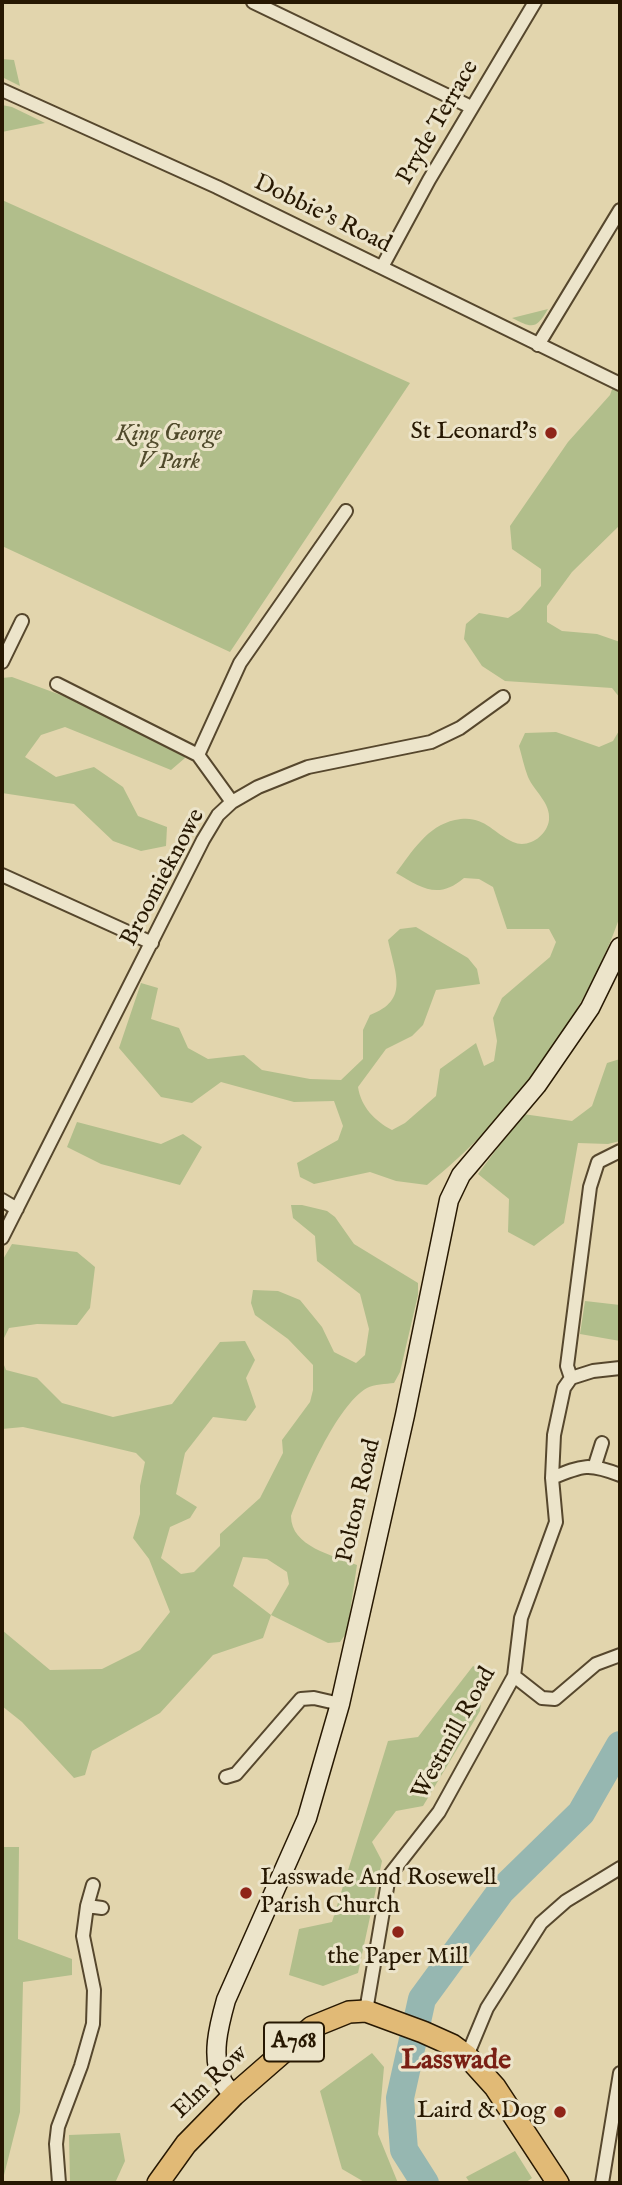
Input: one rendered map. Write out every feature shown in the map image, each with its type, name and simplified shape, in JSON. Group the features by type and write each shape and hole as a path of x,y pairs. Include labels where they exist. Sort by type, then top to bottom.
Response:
{"main road":[{"path":"366,2011 388,2018 459,2051 495,2087 558,2183"},
{"name":"Elm Row","path":"158,2183 186,2144 234,2095 312,2027 349,2012 366,2011"}],"street":[{"path":"253,2 471,107"},
{"name":"Pryde Terrace","path":"382,267 471,107 536,2"},
{"name":"Dobbie's Road","path":"2,90 205,182 620,384"},
{"path":"538,345 620,210"},
{"path":"198,755 240,663 346,511"},
{"path":"2,662 22,621"},
{"path":"57,684 198,755 232,802"},
{"name":"Broomieknowe","path":"2,1238 212,824 232,802 275,779 307,767 431,742 460,728 503,697"},
{"path":"2,875 152,943"},
{"name":"Polton Road","path":"234,2095 223,2082 217,2060 218,2027 226,2000 307,1818 340,1704 402,1429 449,1200 461,1175 537,1085 590,1008 620,947"},
{"name":"Westmill Road","path":"366,2011 389,1876 439,1812 514,1676 521,1618 556,1522 552,1478 554,1435 564,1388 571,1378 567,1366 590,1187 598,1162 620,1151"},
{"path":"2,1200 17,1209"},
{"path":"571,1378 593,1371 620,1368"},
{"path":"595,1465 602,1443"},
{"path":"552,1478 595,1465 620,1475"},
{"path":"514,1676 542,1698 555,1699 596,1664 620,1654"},
{"path":"226,1777 236,1774 301,1699 314,1698 340,1704"},
{"path":"459,2051 541,1923 566,1901 620,1868"},
{"path":"59,2183 58,2127 81,2066 93,2024 94,1990 83,1936 93,1885"},
{"path":"87,1906 102,1908"},
{"path":"602,2183 620,2073"}],"green space":[{"path":"2,59 14,60 20,86 2,77"},
{"path":"2,105 12,107 45,123 2,132"},
{"name":"King George V Park","path":"2,200 410,383 230,652 2,546"},
{"path":"548,309 540,321 533,325 512,318"},
{"path":"620,367 620,525 572,572 547,606 547,622 562,631 597,634 620,642 620,698 612,688 505,681 482,666 464,639 466,624 479,613 508,618 520,610 541,586 541,569 512,549 510,526 568,442 610,395"},
{"path":"12,677 180,739 185,758 171,770 65,727 41,735 25,757 56,777 94,767 123,787 138,816 167,827 166,846 141,851 113,841 74,804 2,793 2,678"},
{"path":"620,729 620,916 605,954 566,1028 516,1097 488,1129 427,1185 396,1181 370,1172 314,1184 300,1177 297,1163 338,1140 343,1126 334,1101 294,1102 221,1082 192,1103 161,1097 119,1048 141,983 158,988 151,1019 179,1028 188,1048 208,1059 244,1055 262,1070 310,1079 341,1080 363,1059 363,1030 370,1015 383,1009 395,994 396,975 388,940 400,929 416,927 468,958 477,969 480,984 436,990 423,1025 412,1036 386,1049 358,1087 366,1107 380,1122 392,1130 405,1123 436,1096 440,1069 476,1043 484,1066 494,1061 497,1041 493,1018 502,998 550,957 556,942 549,929 507,929 493,887 479,879 464,878 455,885 438,890 422,887 396,873 428,834 455,820 480,822 519,844 541,836 547,826 549,814 525,769 519,746 525,733 556,732 599,747 613,741"},
{"path":"620,1059 620,1141 608,1144 578,1143 564,1223 534,1246 508,1232 509,1199 478,1174 523,1114 572,1121 592,1106 607,1063"},
{"path":"77,1122 161,1144 183,1134 202,1147 180,1185 101,1164 67,1147"},
{"path":"291,1205 327,1211 335,1217 354,1244 418,1283 418,1295 400,1372 394,1383 367,1388 355,1397 344,1411 322,1446 291,1516 293,1527 306,1542 357,1565 347,1632 340,1642 328,1643 271,1615 263,1638 213,1655 160,1713 92,1751 85,1775 74,1778 22,1722 2,1706 2,1630 50,1670 102,1669 140,1650 170,1612 149,1559 133,1538 140,1514 140,1486 145,1462 136,1453 77,1439 23,1427 2,1429 2,1360 6,1370 37,1378 62,1403 113,1417 172,1404 220,1342 245,1341 255,1360 246,1378 256,1407 246,1421 213,1417 185,1453 176,1494 197,1507 190,1518 170,1527 161,1558 181,1574 194,1572 220,1546 220,1534 260,1498 283,1453 282,1440 310,1402 313,1390 313,1365 288,1339 255,1315 251,1303 253,1290 278,1291 300,1300 322,1327 334,1352 356,1363 365,1355 369,1329 360,1294 317,1261 315,1236 293,1218","holes":["243,1557 267,1559 287,1572 289,1584 271,1615 233,1586"]},
{"path":"12,1244 77,1252 95,1267 90,1308 77,1325 37,1324 9,1328 2,1342 2,1261"},
{"path":"585,1301 620,1305 620,1341 580,1334"},
{"path":"473,1666 485,1672 480,1711 423,1806 396,1811 372,1842 382,1861 358,1973 323,1986 289,1975 299,1929 332,1922 388,1741 418,1737"},
{"path":"2,1847 19,1847 18,1939 72,1959 72,1975 23,1982 20,2112 2,2183"},
{"path":"372,2053 384,2067 378,2134 398,2183 366,2183 342,2169 320,2091"},
{"path":"120,2133 125,2161 115,2183 70,2183 69,2135"},
{"path":"515,2151 532,2178 525,2183 470,2183 466,2177"}],"waterway":[{"path":"425,2183 404,2150 400,2098 422,1999 501,1891 581,1813 620,1745"}],"place":[{"name":"St Leonard's","path":"551,433"},
{"name":"Lasswade And Rosewell Parish Church","path":"246,1893"},
{"name":"the Paper Mill","path":"398,1932"},
{"name":"Laird & Dog","path":"560,2112"}],"district":[{"name":"Lasswade","path":"456,2062"}]}
